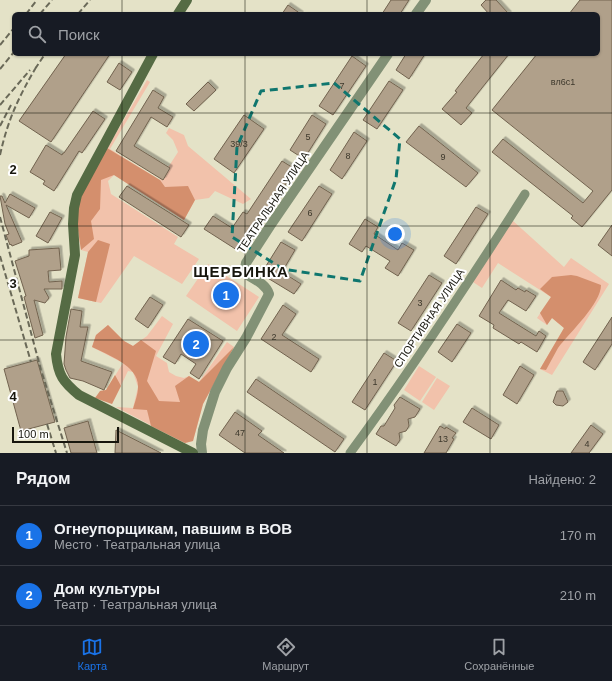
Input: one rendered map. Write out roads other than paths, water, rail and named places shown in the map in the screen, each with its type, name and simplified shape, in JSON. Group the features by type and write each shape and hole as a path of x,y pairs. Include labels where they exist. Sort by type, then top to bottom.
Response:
{"main road":[{"path":"179,12 187,0"},
{"path":"152,56 77,195 73,224 75,255 56,354 57,367 68,386 79,394 193,453"}],"street":[{"path":"417,12 426,0"},
{"name":"ТЕАТРАЛЬНАЯ УЛИЦА","path":"202,453 201,444 215,392 269,294 262,284 246,274 246,264 266,231 387,56"},
{"name":"СПОРТИВНАЯ УЛИЦА","path":"350,453 468,283 525,194"}],"railway":[{"path":"28,12 37,0"},
{"path":"42,12 52,0"},
{"path":"80,12 90,0"},
{"path":"0,45 12,30"},
{"path":"0,69 12,54"},
{"path":"35,69 44,56"},
{"path":"0,155 15,108 38,64"},
{"path":"0,105 30,70"},
{"path":"0,126 11,105"},
{"path":"0,217 41,370 67,453"},
{"path":"0,256 31,362"},
{"path":"47,424 56,453"}],"place":[{"name":"Огнеупорщикам, павшим в ВОВ","path":"226,295"},
{"name":"Дом культуры","path":"196,344"}],"district":[{"name":"ЩЕРБИНКА","path":"241,271"}]}
